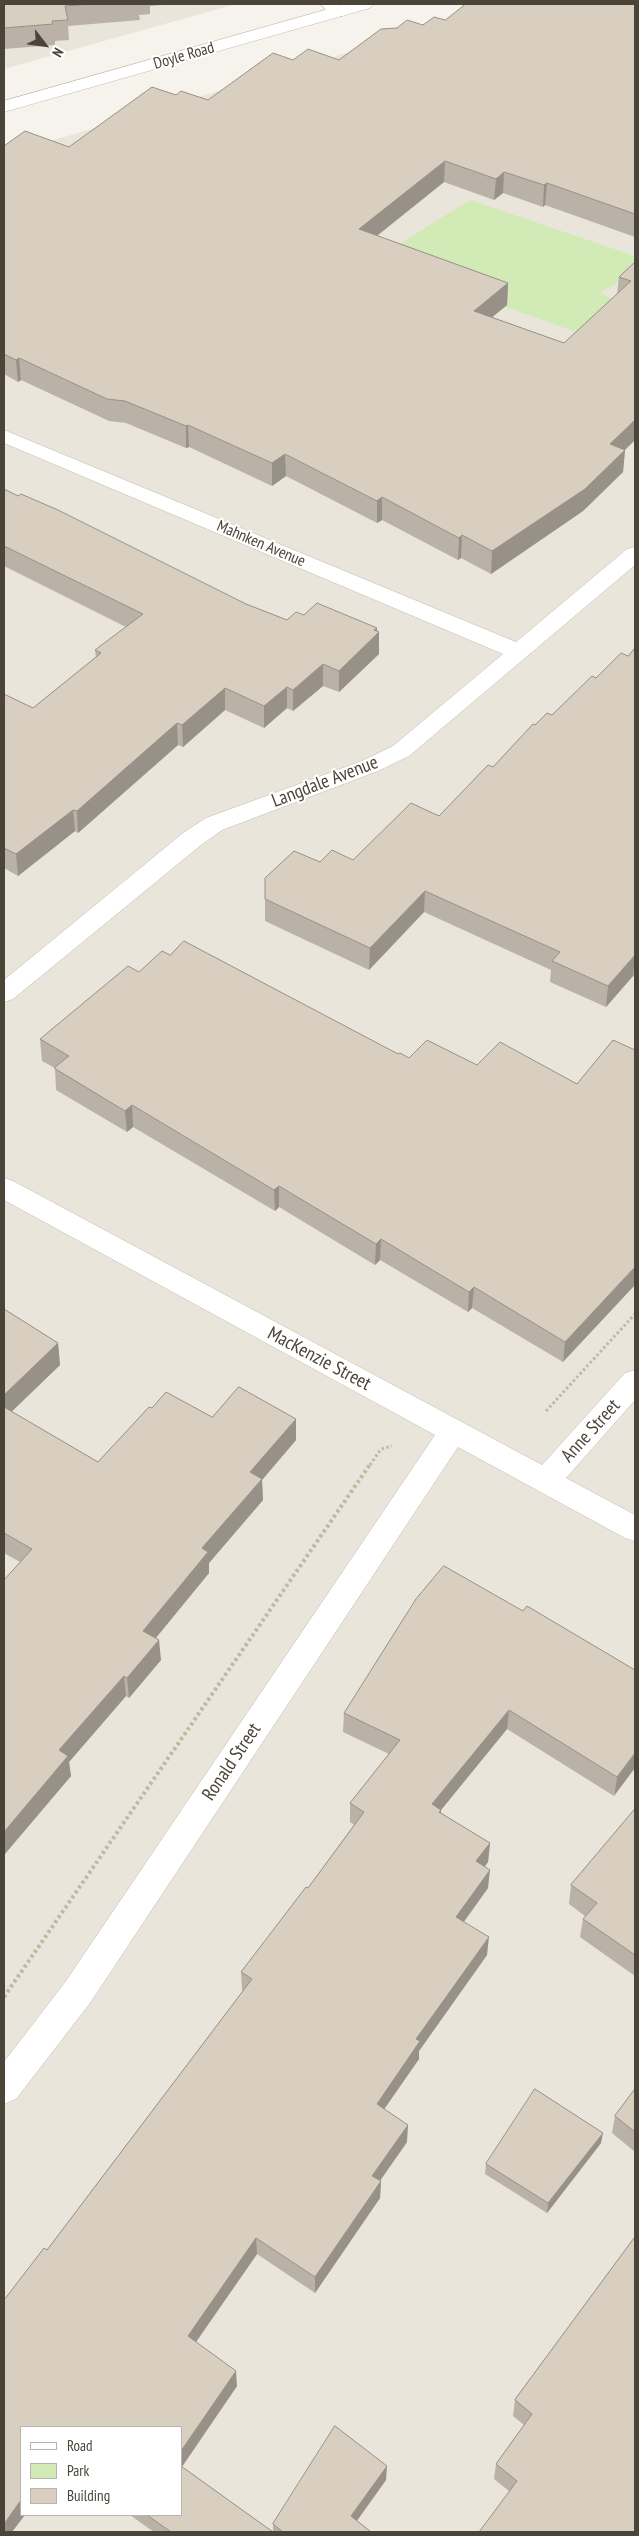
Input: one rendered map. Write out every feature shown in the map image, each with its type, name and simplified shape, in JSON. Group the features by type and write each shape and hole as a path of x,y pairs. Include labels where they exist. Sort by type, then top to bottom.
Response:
{"street":[{"name":"Doyle Road","path":"4,107 333,8 364,4"},
{"name":"Mahnken Avenue","path":"4,436 519,652"},
{"name":"Langdale Avenue","path":"4,993 192,839 214,824 370,766 401,751 635,554"},
{"name":"MacKenzie Street","path":"4,1188 635,1529"},
{"name":"Anne Street","path":"546,1481 635,1381"},
{"name":"Ronald Street","path":"4,2088 50,2031 78,1992 453,1431"}],"path":[{"path":"546,1411 635,1314"},
{"path":"4,1997 381,1449 453,1431"}],"shaded area":[{"path":"4,4 236,4 4,69"},
{"path":"510,4 635,4 635,2532 4,2532 4,155"}],"green space":[{"path":"470,200 635,256 635,272 600,293 635,307 635,353 374,260"}],"building":[{"path":"4,4 91,4 65,6 68,20 52,21 53,24 4,28"},
{"path":"466,4 635,4 635,214 547,183 544,185 504,172 496,179 445,161 359,229 508,283 474,311 564,343 631,281 619,277 635,262 635,420 610,444 625,450 585,489 492,551 462,535 459,538 382,497 377,501 285,454 272,463 188,425 186,426 125,401 107,399 19,358 16,360 4,354 4,146 25,131 69,147 152,87 176,95 181,91 208,100 273,53 293,60 308,49 339,60 381,29 397,28 407,20 423,25 434,17 445,20"},
{"path":"4,489 18,496 21,494 58,510 246,604 287,620 296,612 304,615 317,603 377,628 374,630 379,632 339,671 323,664 293,690 287,687 264,706 225,688 182,725 177,723 77,811 73,810 16,854 4,848 4,694 33,708 101,653 95,650 143,614 4,546"},
{"path":"635,648 635,955 608,986 552,961 560,952 425,891 370,948 265,899 265,878 294,851 320,862 332,850 353,860 411,803 439,816 488,765 493,767 533,724 535,725 547,713 552,715 592,676 596,678 621,653 628,656"},
{"path":"184,941 398,1054 400,1053 409,1058 427,1040 477,1065 500,1042 577,1084 613,1040 635,1050 635,1267 565,1342 474,1287 469,1292 381,1239 376,1244 279,1186 274,1190 132,1105 125,1111 54,1068 69,1056 40,1039 128,966 139,972 162,951 170,955"},
{"path":"4,1309 58,1343 4,1395"},
{"path":"239,1387 296,1419 250,1472 262,1479 202,1548 208,1552 143,1631 159,1640 127,1678 124,1676 59,1750 68,1756 4,1832 4,1580 32,1549 4,1533 4,1407 98,1462 149,1407 152,1408 166,1392 212,1417"},
{"path":"444,1566 523,1611 527,1606 635,1670 635,1753 617,1777 509,1710 432,1804 441,1810 439,1812 490,1843 476,1861 490,1870 456,1917 489,1937 416,2039 420,2041 377,2104 408,2125 372,2176 381,2181 315,2277 256,2238 188,2336 236,2371 182,2450 182,2426 20,2426 20,2501 4,2524 4,2300 44,2248 47,2250 252,1979 241,1972 306,1887 308,1888 364,1812 350,1803 400,1740 344,1713 416,1599"},
{"path":"635,1809 635,1955 583,1919 597,1903 571,1885"},
{"path":"535,2089 603,2133 548,2203 486,2164"},
{"path":"635,2089 635,2132 615,2116"},
{"path":"635,2237 635,2532 479,2532 517,2481 496,2464 532,2414 515,2400"},
{"path":"335,2426 387,2466 351,2516 371,2532 283,2532 273,2524"},
{"path":"182,2467 273,2532 171,2532 148,2516 182,2516"}]}
